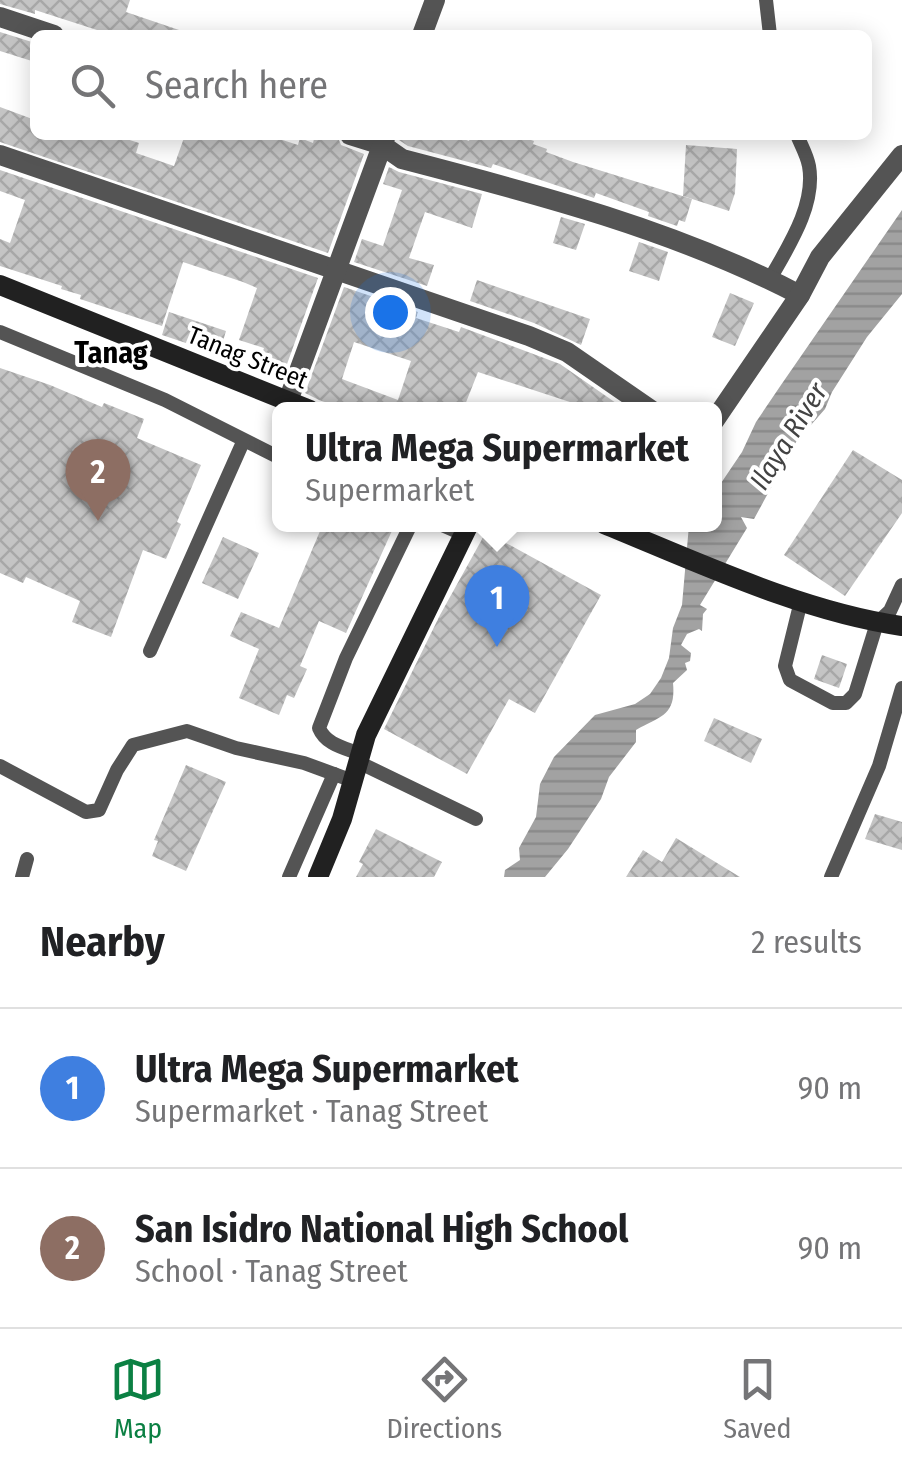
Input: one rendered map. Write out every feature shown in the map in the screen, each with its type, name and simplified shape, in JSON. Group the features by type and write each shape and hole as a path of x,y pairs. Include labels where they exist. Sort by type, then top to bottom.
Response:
{"main road":[{"name":"Tanag Street","path":"0,285 289,402"},
{"path":"318,877 351,768 464,532"},
{"path":"628,532 801,601 877,623 902,626"}],"street":[{"path":"424,30 434,0"},
{"path":"0,17 39,30"},
{"path":"302,402 336,271 384,140 402,159 606,216 800,294"},
{"path":"0,154 529,336 567,352 640,402"},
{"path":"722,409 800,294 820,257 902,154"}],"lane":[{"path":"766,0 769,30"},
{"path":"770,279 792,238 809,189 809,166 800,140"},
{"path":"0,332 165,400 272,454"},
{"path":"150,651 243,442"},
{"path":"351,768 322,736 320,728 346,658 407,532"},
{"path":"801,601 785,666 790,680 833,702 846,704 856,694 877,623 890,611 902,584"},
{"path":"831,877 879,766 902,688"},
{"path":"0,766 86,812 99,810 133,745 187,731 351,768 476,819"},
{"path":"290,877 351,768"},
{"path":"22,877 27,858"}],"water":[{"name":"Ilaya River","path":"902,210 902,294 867,337 825,409 796,442 754,519 741,517 747,528 700,605 707,609 702,631 687,634 681,645 691,653 690,661 685,663 687,670 673,683 669,708 636,730 636,742 609,777 601,799 545,877 504,877 505,870 520,860 519,848 536,817 540,784 554,757 595,715 635,704 650,694 661,678 682,605 688,532 722,532 722,482 756,422"}],"building":[{"path":"0,0 130,0 126,12 179,30 97,30 35,10 35,14 0,4"},
{"path":"0,32 30,41 30,60 0,51"},
{"path":"0,107 30,118 30,140 130,140 139,143 136,153 174,166 183,140 282,140 298,145 299,140 339,140 341,145 364,154 328,253 0,142"},
{"path":"399,140 531,140 546,152 573,162 692,199 685,222 679,220 677,226 596,193 594,198 493,164 491,168 408,146"},
{"path":"686,145 737,149 735,193 729,211 683,196"},
{"path":"389,167 482,194 472,228 425,212 409,258 434,265 427,286 354,262 362,239 383,246 402,190 383,184"},
{"path":"0,170 318,278 282,378 256,370 264,348 239,340 257,288 243,282 183,262 162,326 80,299 81,295 61,289 62,286 0,266 0,239 10,243 25,200 0,191"},
{"path":"561,217 585,224 576,250 553,243"},
{"path":"639,242 668,252 659,281 629,271"},
{"path":"477,280 590,319 581,345 534,323 470,301"},
{"path":"344,287 418,312 416,318 459,332 461,327 560,364 615,402 570,402 478,372 466,402 319,400 305,393","holes":["354,342 411,361 398,400 342,379"]},
{"path":"730,293 754,303 735,346 712,337"},
{"path":"169,312 226,331 219,354 162,335"},
{"path":"0,368 144,419 137,438 201,465 166,559 143,550 111,637 72,622 80,601 26,577 23,583 0,573"},
{"path":"853,450 902,480 902,513 845,596 784,555"},
{"path":"320,532 391,532 346,633 319,621 300,666 307,669 294,698 287,695 279,715 239,698 259,649 230,636 241,612 279,628"},
{"path":"486,532 601,595 535,713 509,699 467,774 384,729"},
{"path":"223,537 259,553 238,599 202,583"},
{"path":"822,655 847,664 839,688 814,679"},
{"path":"714,718 762,739 751,763 704,741"},
{"path":"186,765 226,782 186,871 152,856 158,841 154,840"},
{"path":"875,814 902,822 902,850 865,839"},
{"path":"376,829 442,862 434,877 356,877"},
{"path":"676,838 740,877 626,877 643,850 662,862"}],"place":[{"name":"San Isidro National High School","path":"98,521"},
{"name":"Ultra Mega Supermarket","path":"497,647"}],"district":[{"name":"Tanag","path":"111,353"}]}
